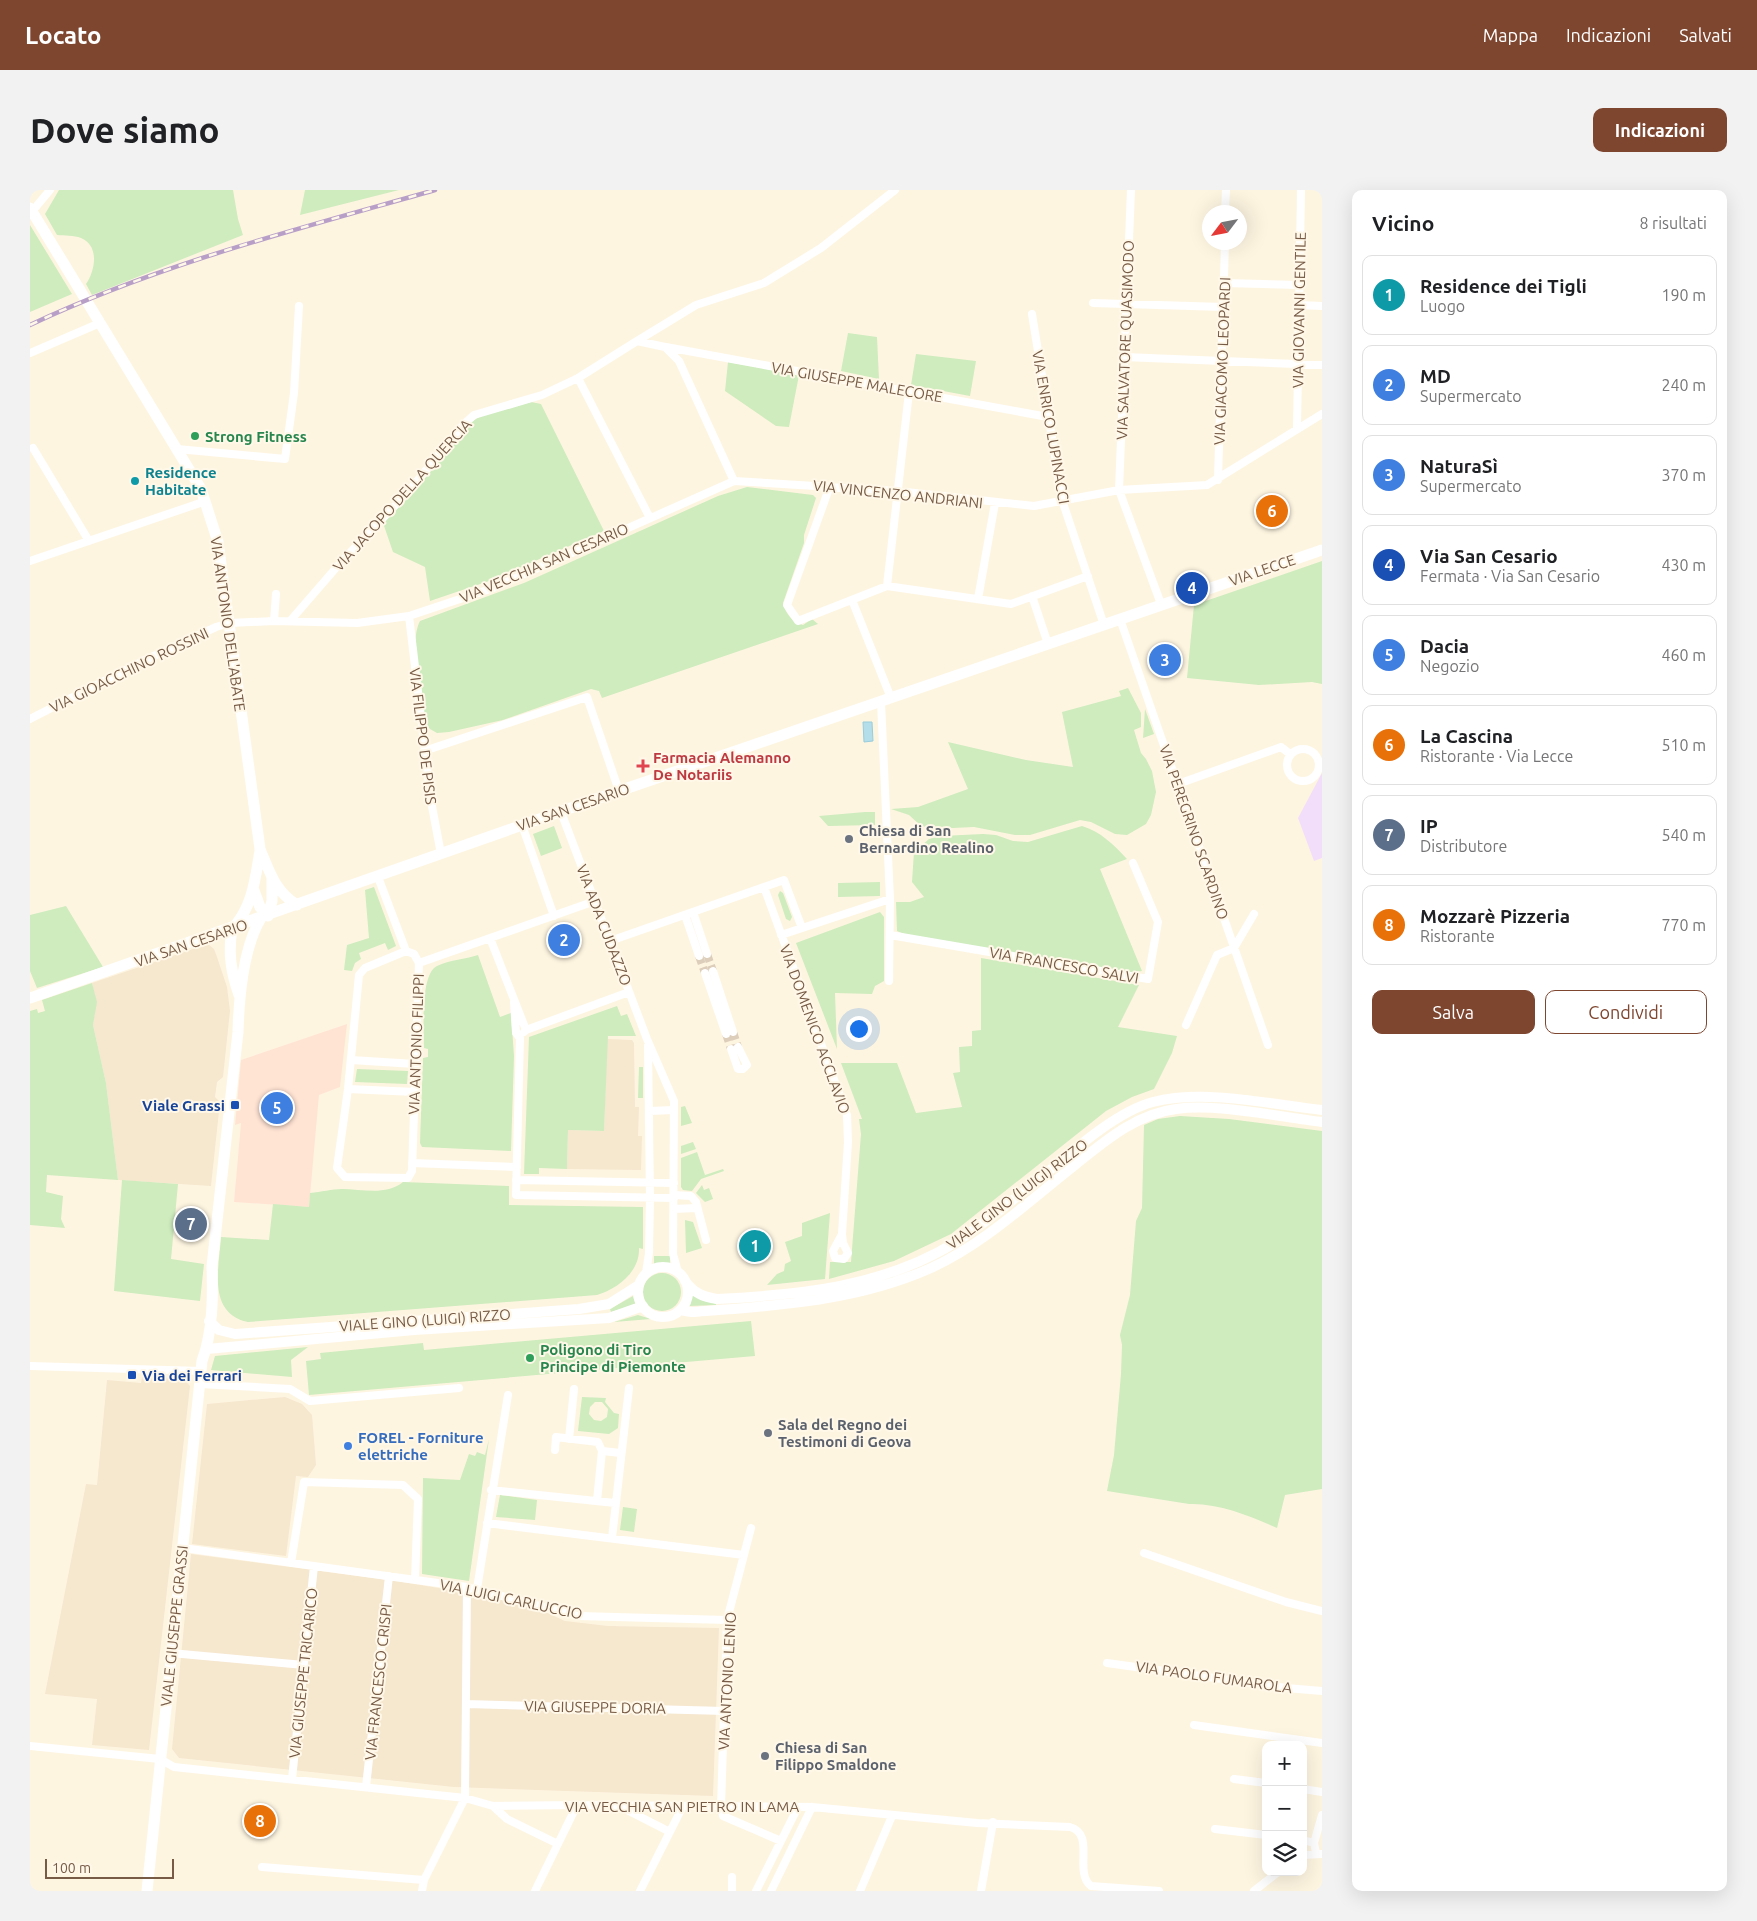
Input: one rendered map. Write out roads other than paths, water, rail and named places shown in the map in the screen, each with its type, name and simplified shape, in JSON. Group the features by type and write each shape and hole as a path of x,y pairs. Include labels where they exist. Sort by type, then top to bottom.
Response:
{"main road":[{"name":"VIA ANTONIO DELL'ABATE","path":"31,211 178,449 206,501 218,542 260,849 272,878 283,896 297,905"},
{"name":"VIA LECCE","path":"1202,591 1322,550"},
{"name":"VIA SAN CESARIO","path":"30,998 232,929 619,791 1202,591"},
{"name":"VIA ANTONIO DELL'ABATE","path":"232,929 245,914 253,888 260,849"},
{"name":"VIA ANTONIO DELL'ABATE","path":"265,917 272,902 272,878"},
{"path":"253,888 265,917"},
{"name":"VIALE GIUSEPPE GRASSI","path":"147,1891 200,1384 202,1366 207,1349 212,1266 238,1032 239,996 248,945 265,917"},
{"path":"232,929 242,934 248,945"},
{"name":"VIALE GIUSEPPE GRASSI","path":"232,929 229,956 231,973 239,996"},
{"name":"VIALE GIUSEPPE GRASSI","path":"202,1366 200,1352 206,1286 212,1266"}],"street":[{"path":"31,211 50,190"},
{"name":"VIA JACOPO DELLA QUERCIA","path":"290,621 342,561 408,492 462,425 474,415 542,395 578,378 696,305 757,286 777,276 821,248 895,190"},
{"name":"VIA SALVATORE QUASIMODO","path":"1119,490 1131,190"},
{"path":"1225,205 1226,190"},
{"name":"VIA GIOVANNI GENTILE","path":"1297,429 1301,190"},
{"name":"VIA GIACOMO LEOPARDI","path":"1218,480 1225,250"},
{"path":"1224,283 1299,285"},
{"path":"1093,303 1223,307"},
{"path":"1299,305 1322,306"},
{"path":"178,449 285,459 294,393 299,306"},
{"name":"VIA ENRICO LUPINACCI","path":"1032,314 1062,500 1104,625"},
{"path":"30,353 100,323"},
{"name":"VIA GIUSEPPE MALECORE","path":"637,341 1048,417"},
{"path":"665,347 679,361 734,481"},
{"path":"1124,357 1322,365"},
{"path":"578,378 650,518"},
{"path":"888,586 909,392"},
{"name":"VIA VINCENZO ANDRIANI","path":"734,481 897,491 1034,506 1119,490 1207,485 1218,480 1322,414"},
{"path":"33,448 89,541"},
{"name":"VIA VECCHIA SAN CESARIO","path":"229,623 290,621 357,623 408,616 492,588 734,481"},
{"path":"830,486 787,605 798,621 888,586 1011,604 1088,576"},
{"path":"1119,490 1161,604"},
{"path":"30,561 206,501"},
{"path":"978,599 995,503"},
{"path":"274,621 276,594"},
{"path":"1032,596 1048,644"},
{"path":"852,600 886,700 890,899 889,981"},
{"name":"VIA FILIPPO DE PISIS","path":"408,616 424,751 441,854"},
{"name":"VIA PEREGRINO SCARDINO","path":"1120,619 1268,1045"},
{"name":"VIA GIOACCHINO ROSSINI","path":"30,720 195,635 229,623"},
{"path":"424,751 587,697 619,791"},
{"path":"1178,784 1281,747 1290,754"},
{"path":"1300,748 1311,750 1318,758 1319,769 1317,774 1303,781 1293,778 1287,764 1290,754 1300,748"},
{"name":"VIA ADA CUDAZZO","path":"561,812 647,1039 674,1101 673,1254 678,1272"},
{"path":"522,825 554,916"},
{"name":"VIA FRANCESCO SALVI","path":"890,935 1148,979 1158,922 1133,862"},
{"name":"VIA ANTONIO FILIPPI","path":"378,877 406,951 414,954 419,963 412,1163"},
{"path":"610,941 784,880 802,928"},
{"name":"VIA DOMENICO ACCLAVIO","path":"764,887 847,1115 848,1142 842,1234"},
{"path":"781,935 890,899"},
{"path":"419,963 595,901"},
{"path":"689,913 703,955"},
{"path":"1186,1025 1217,955 1234,948 1254,914"},
{"path":"490,938 526,1030"},
{"path":"406,951 361,970 337,1168 345,1177 408,1178 412,1171 412,1163 517,1167"},
{"path":"709,972 730,1033"},
{"path":"629,992 526,1030 520,1038 516,1195 650,1198 691,1196 696,1202 696,1208 706,1240"},
{"path":"514,1002 516,1033 520,1038"},
{"name":"VIA ADA CUDAZZO","path":"646,1273 649,1253 650,1198 647,1039"},
{"path":"351,1060 416,1064"},
{"path":"348,1089 414,1092"},
{"name":"VIALE GINO (LUIGI) RIZZO","path":"678,1272 692,1290 705,1297 717,1300 818,1290 856,1284 889,1274 956,1242 1114,1121 1151,1103 1174,1098 1203,1097 1322,1110"},
{"name":"VIALE GINO (LUIGI) RIZZO","path":"207,1349 414,1330 609,1318 642,1306 656,1316 664,1316 680,1310 691,1312 820,1301 868,1291 932,1268 1008,1218 1119,1130 1155,1114 1176,1109 1203,1108 1322,1122"},
{"path":"649,1111 674,1110"},
{"path":"516,1180 674,1183"},
{"path":"674,1209 696,1208"},
{"path":"646,1273 662,1267 678,1272"},
{"name":"VIALE GINO (LUIGI) RIZZO","path":"209,1321 220,1330 235,1334 579,1309 608,1304 638,1285 646,1273"},
{"path":"680,1310 687,1296 685,1281"},
{"path":"638,1285 639,1300 642,1306"},
{"path":"30,1366 202,1366"},
{"path":"200,1384 290,1390 310,1401 458,1388"},
{"path":"612,1538 614,1502 629,1388"},
{"path":"569,1439 574,1389"},
{"path":"477,1589 491,1490 508,1395"},
{"path":"554,1450 556,1437 598,1442 602,1451 597,1501"},
{"path":"602,1451 621,1453"},
{"path":"291,1563 304,1482 403,1485 418,1499 415,1580"},
{"path":"491,1490 614,1502"},
{"path":"487,1523 744,1555"},
{"name":"VIA ANTONIO LENIO","path":"722,1806 727,1620 752,1528"},
{"name":"VIA LUIGI CARLUCCIO","path":"183,1548 467,1587 578,1616 727,1620"},
{"path":"1144,1553 1277,1599 1322,1611"},
{"name":"VIA GIUSEPPE TRICARICO","path":"292,1779 314,1566"},
{"name":"VIA FRANCESCO CRISPI","path":"366,1787 390,1576"},
{"path":"422,1891 424,1880 465,1798 467,1587"},
{"path":"171,1653 304,1665"},
{"name":"VIA PAOLO FUMAROLA","path":"1106,1663 1286,1688 1322,1691"},
{"name":"VIA GIUSEPPE DORIA","path":"466,1704 724,1710"},
{"path":"1194,1725 1322,1743"},
{"name":"VIA VECCHIA SAN PIETRO IN LAMA","path":"30,1746 160,1759 174,1767 465,1798 493,1806 812,1807 892,1816 1077,1829 1081,1835 1086,1882 1091,1886 1160,1891"},
{"path":"1234,1779 1262,1783"},
{"path":"1307,1790 1322,1792"},
{"path":"535,1891 577,1805"},
{"path":"618,1805 670,1832"},
{"path":"493,1806 507,1819 558,1844"},
{"path":"640,1891 683,1806"},
{"path":"722,1806 723,1816 781,1841"},
{"path":"756,1891 798,1807"},
{"path":"771,1891 812,1807"},
{"path":"1319,1853 1314,1843 1322,1815"},
{"path":"860,1891 892,1816"},
{"path":"981,1891 993,1822"},
{"path":"1215,1829 1262,1835"},
{"path":"1307,1841 1314,1843"},
{"path":"262,1867 424,1880"},
{"path":"1254,1891 1273,1876"},
{"path":"732,1878 732,1891"}],"water":[{"path":"863,722 872,722 873,741 864,742"}],"tunnel":[{"path":"707,954 713,971"},
{"path":"699,956 705,973"},
{"path":"733,1032 738,1047"},
{"path":"726,1034 731,1049"}],"railway":[{"path":"30,325 79,303 179,266 230,249 435,190"}],"place":[{"name":"Strong Fitness","path":"195,436"},
{"name":"Residence Habitate","path":"135,481"},
{"name":"La Cascina","path":"1272,511"},
{"name":"Via San Cesario","path":"1192,588"},
{"name":"NaturaSì","path":"1165,660"},
{"name":"Farmacia Alemanno De Notariis","path":"643,766"},
{"name":"Chiesa di San Bernardino Realino","path":"849,839"},
{"name":"MD","path":"564,940"},
{"name":"Viale Grassi","path":"235,1105"},
{"name":"Dacia","path":"277,1108"},
{"name":"IP","path":"191,1224"},
{"name":"Residence dei Tigli","path":"755,1246"},
{"name":"Poligono di Tiro Principe di Piemonte","path":"530,1358"},
{"name":"Via dei Ferrari","path":"132,1375"},
{"name":"Sala del Regno dei Testimoni di Geova","path":"768,1433"},
{"name":"FOREL - Forniture elettriche","path":"348,1446"},
{"name":"Chiesa di San Filippo Smaldone","path":"765,1756"},
{"name":"Mozzarè Pizzeria","path":"260,1821"}]}
